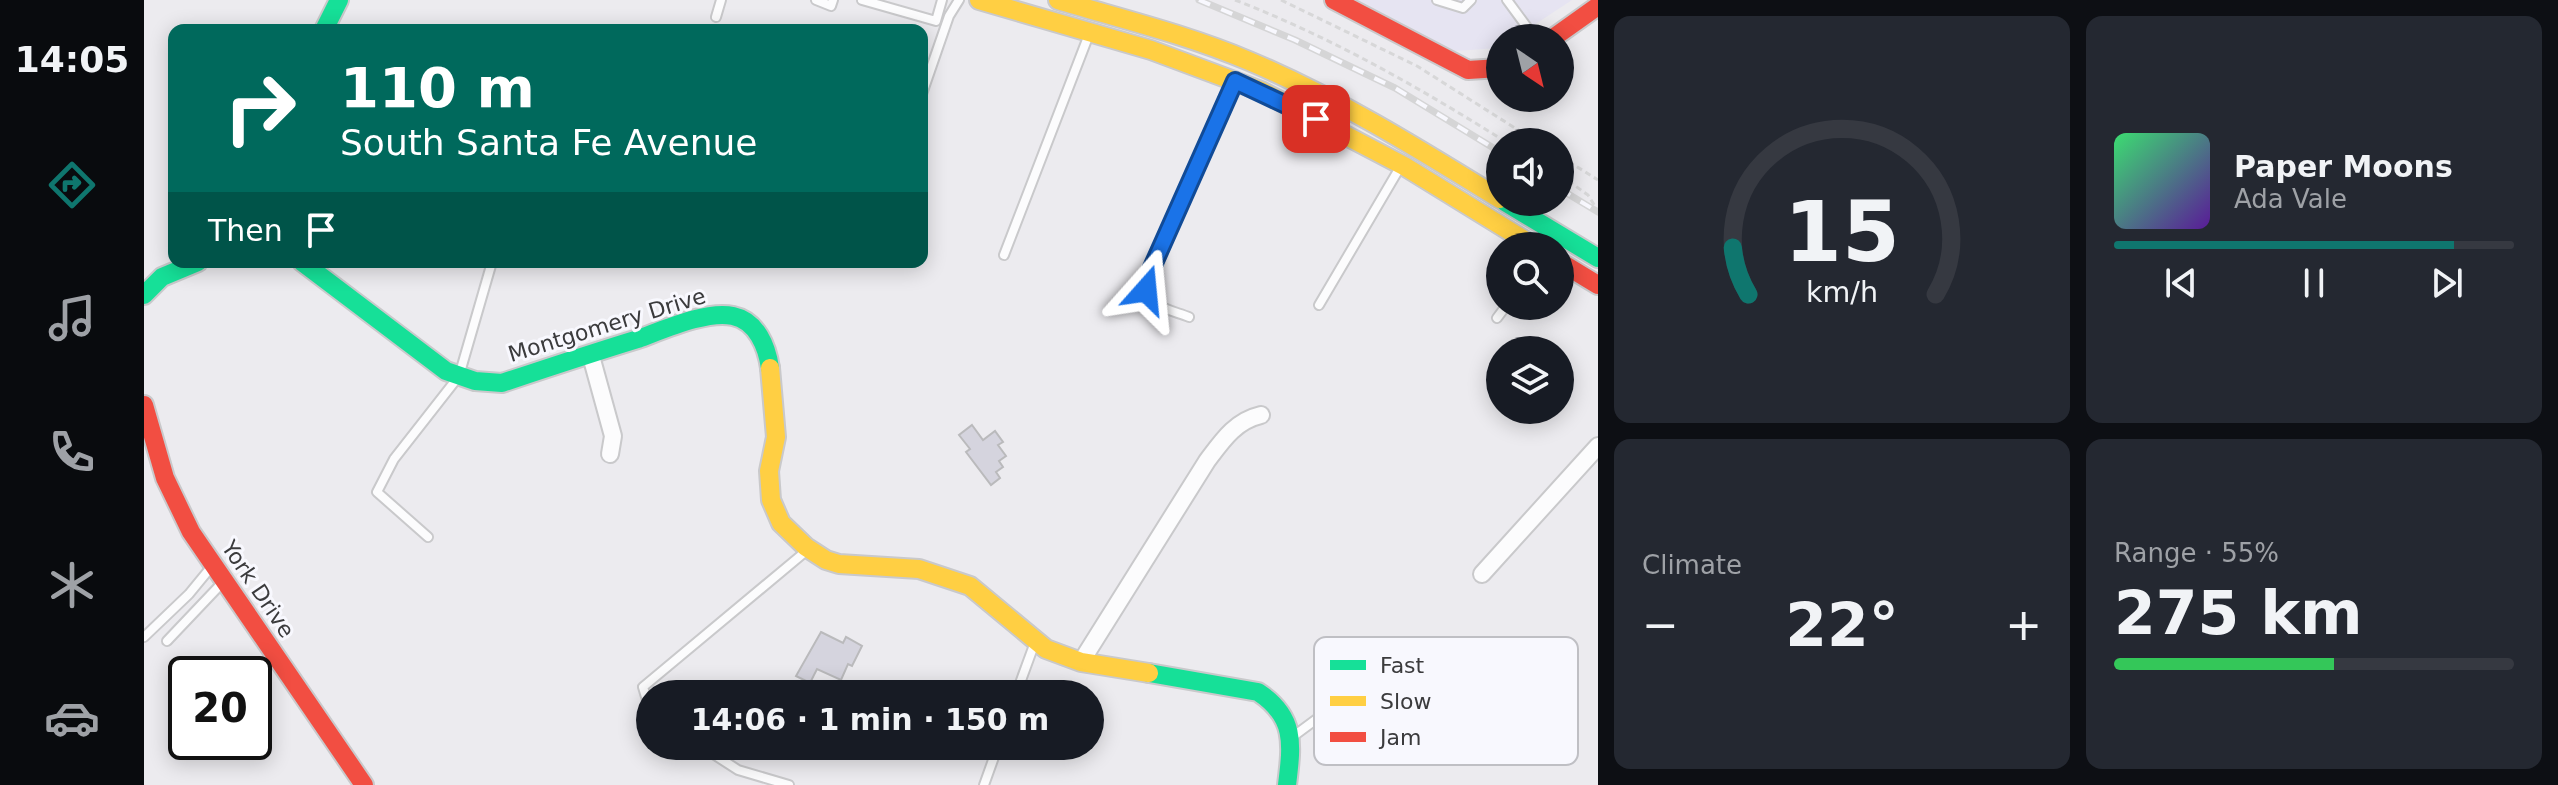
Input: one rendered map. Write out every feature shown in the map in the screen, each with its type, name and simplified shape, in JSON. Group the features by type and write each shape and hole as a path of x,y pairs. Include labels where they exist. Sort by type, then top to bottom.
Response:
{"street":[{"path":"327,24 339,0"},
{"path":"979,0 1151,50 1235,81 1316,119 1401,165 1511,232"},
{"path":"1058,0 1157,29 1270,71 1415,147 1486,190"},
{"path":"1334,0 1468,70 1486,69"},
{"path":"1573,24 1598,6"},
{"path":"1528,216 1598,258"},
{"path":"144,295 162,277 184,268"},
{"name":"Montgomery Drive","path":"310,268 446,371 475,381 502,383 720,314 737,316 755,329 767,349 776,437 769,471 771,500 781,523 809,549 839,564 919,569 970,586 1046,649 1081,662 1258,692 1269,698 1289,725 1291,737"},
{"path":"1574,270 1598,285"},
{"path":"591,356 613,436 610,454"},
{"path":"1081,662 1207,461 1238,425 1248,418 1261,415"},
{"name":"York Drive","path":"145,418 165,478 191,532 364,785"},
{"path":"1482,574 1598,446"},
{"path":"1287,785 1291,737"}],"lane":[{"path":"716,17 721,0"},
{"path":"816,0 831,6 833,0"},
{"path":"862,0 936,21 942,0"},
{"path":"928,77 949,16 959,0"},
{"path":"1437,0 1463,8 1471,0"},
{"path":"1507,0 1525,24"},
{"path":"1004,255 1089,32"},
{"path":"1189,317 1155,305 1149,299 1146,281 1235,81"},
{"path":"1319,305 1401,165"},
{"path":"428,537 377,492 394,459 459,376 490,268"},
{"path":"651,680 809,549"},
{"path":"144,637 189,594 218,574"},
{"path":"167,641 218,574"},
{"path":"1021,680 1035,640"},
{"path":"1291,737 1314,720"},
{"path":"723,760 738,770 789,785"},
{"path":"984,785 993,760"}],"path":[{"path":"1235,0 1364,59 1435,97 1486,129"},
{"path":"1281,0 1417,66 1515,128"},
{"path":"1574,165 1598,180"},
{"path":"1574,185 1588,195 1598,211"}],"shaded area":[{"path":"1353,0 1572,0 1535,24 1486,24 1486,49 1455,51"}],"building":[{"path":"972,425 983,440 995,431 1003,442 998,445 1006,456 999,461 1003,467 996,472 1000,478 991,485 966,452 970,449 959,435"},
{"path":"821,632 843,643 846,637 862,646 852,666 848,664 841,680 817,669 812,680 796,676"}],"railway":[{"path":"1199,0 1295,40 1395,88 1486,143"},
{"path":"1574,197 1598,212"}],"traffic: fast":[{"path":"327,24 339,0"},
{"path":"1528,216 1598,258"},
{"path":"144,295 162,277 184,268"},
{"path":"310,268 446,371 475,381 502,383 685,322 722,315 741,319 754,329 763,344 770,368"},
{"path":"1149,673 1258,692 1270,701 1279,711 1289,732 1287,785"}],"traffic: slow":[{"path":"979,0 1151,50 1261,91 1404,166 1511,232"},
{"path":"1058,0 1202,43 1249,61 1377,125 1486,191"},
{"path":"770,368 776,437 769,471 771,500 781,523 806,547 839,564 919,569 970,586 1046,649 1081,662 1149,673"}],"traffic: jam":[{"path":"1334,0 1468,70 1486,69"},
{"path":"1573,24 1598,6"},
{"path":"1574,270 1598,285"},
{"path":"144,405 165,478 191,532 364,785"}],"route":[{"path":"1146,290 1146,281 1235,81 1316,119"}]}
